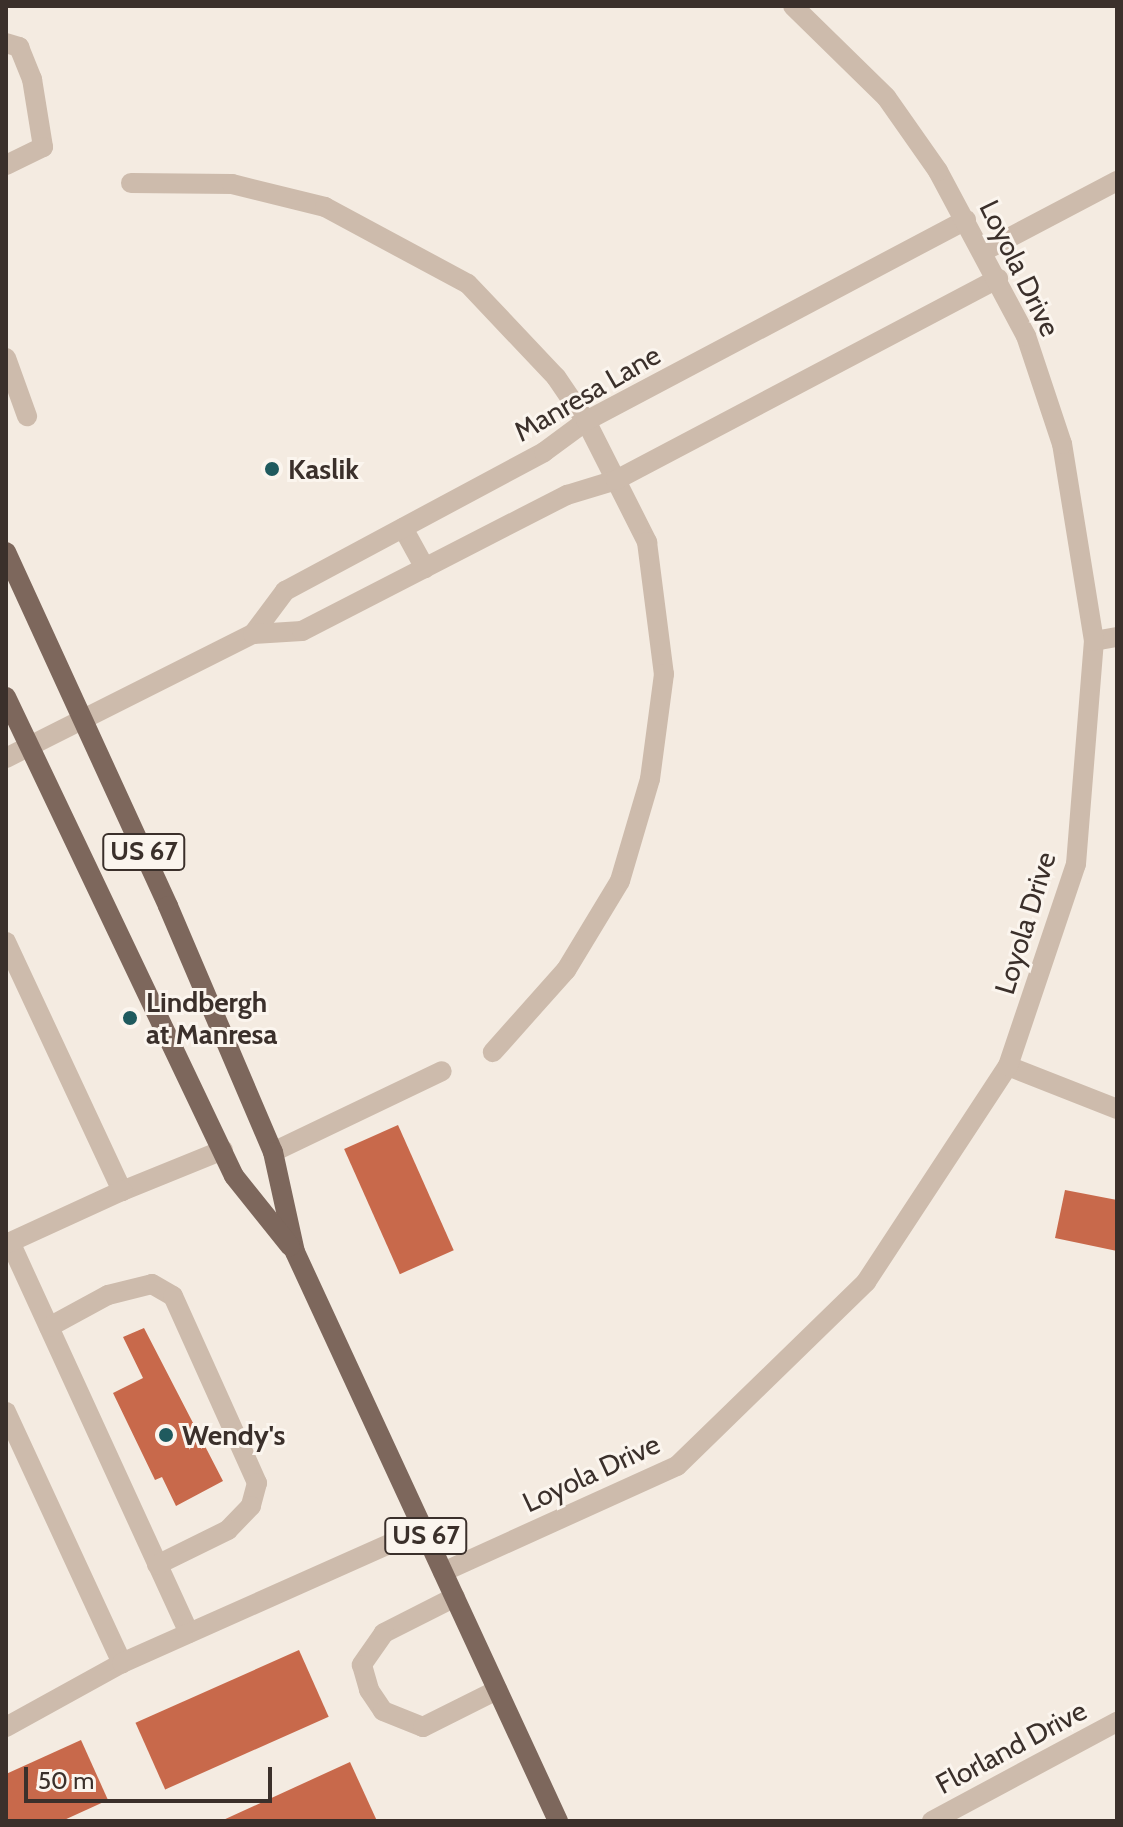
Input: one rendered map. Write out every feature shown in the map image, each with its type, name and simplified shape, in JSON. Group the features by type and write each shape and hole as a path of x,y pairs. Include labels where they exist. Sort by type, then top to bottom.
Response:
{"main road":[{"name":"US 67","path":"6,552 168,906 273,1152 295,1252 558,1821"},
{"name":"US 67","path":"6,697 234,1176 295,1252"}],"street":[{"name":"Loyola Drive","path":"443,1572 677,1466 866,1282 1008,1066 1076,864 1094,641 1062,444 1026,336 966,220 886,97 793,6"},
{"path":"6,43 19,47 32,79 43,147 6,165"},
{"path":"984,251 1117,181"},
{"path":"131,183 232,184 325,207 384,235 468,284 521,334 586,421 647,542 664,674 650,779 620,881 566,970 493,1052"},
{"name":"Manresa Lane","path":"253,634 285,591 544,452 586,421 966,220"},
{"name":"Manresa Lane","path":"6,758 253,634 302,631 567,495 616,480 998,279"},
{"path":"6,358 27,416"},
{"path":"403,528 425,568"},
{"path":"1094,641 1117,637"},
{"path":"6,942 122,1191"},
{"path":"1008,1066 1117,1109"},
{"path":"273,1152 442,1071"},
{"path":"189,1633 8,1243 122,1191 223,1150"},
{"path":"49,1327 108,1295 152,1284 173,1296 257,1483 251,1506 228,1530 157,1565"},
{"path":"6,1412 122,1663"},
{"path":"6,1727 122,1663 423,1529"},
{"path":"455,1597 384,1633 362,1665 369,1690 383,1711 423,1727 497,1690"},
{"name":"Florland Drive","path":"932,1821 1117,1722"}],"building":[{"path":"398,1125 454,1250 400,1274 344,1149"},
{"path":"1065,1190 1117,1200 1117,1251 1055,1238"},
{"name":"Wendy's","path":"144,1328 223,1481 176,1506 162,1477 155,1480 113,1393 143,1378 123,1337"},
{"path":"299,1650 329,1717 165,1789 135,1723"},
{"path":"81,1740 108,1800 62,1821 6,1821 6,1774"},
{"path":"350,1762 377,1821 221,1821"}],"place":[{"name":"Kaslik","path":"272,469"},
{"name":"Lindbergh at Manresa","path":"130,1018"},
{"name":"Wendy's","path":"166,1435"}]}
